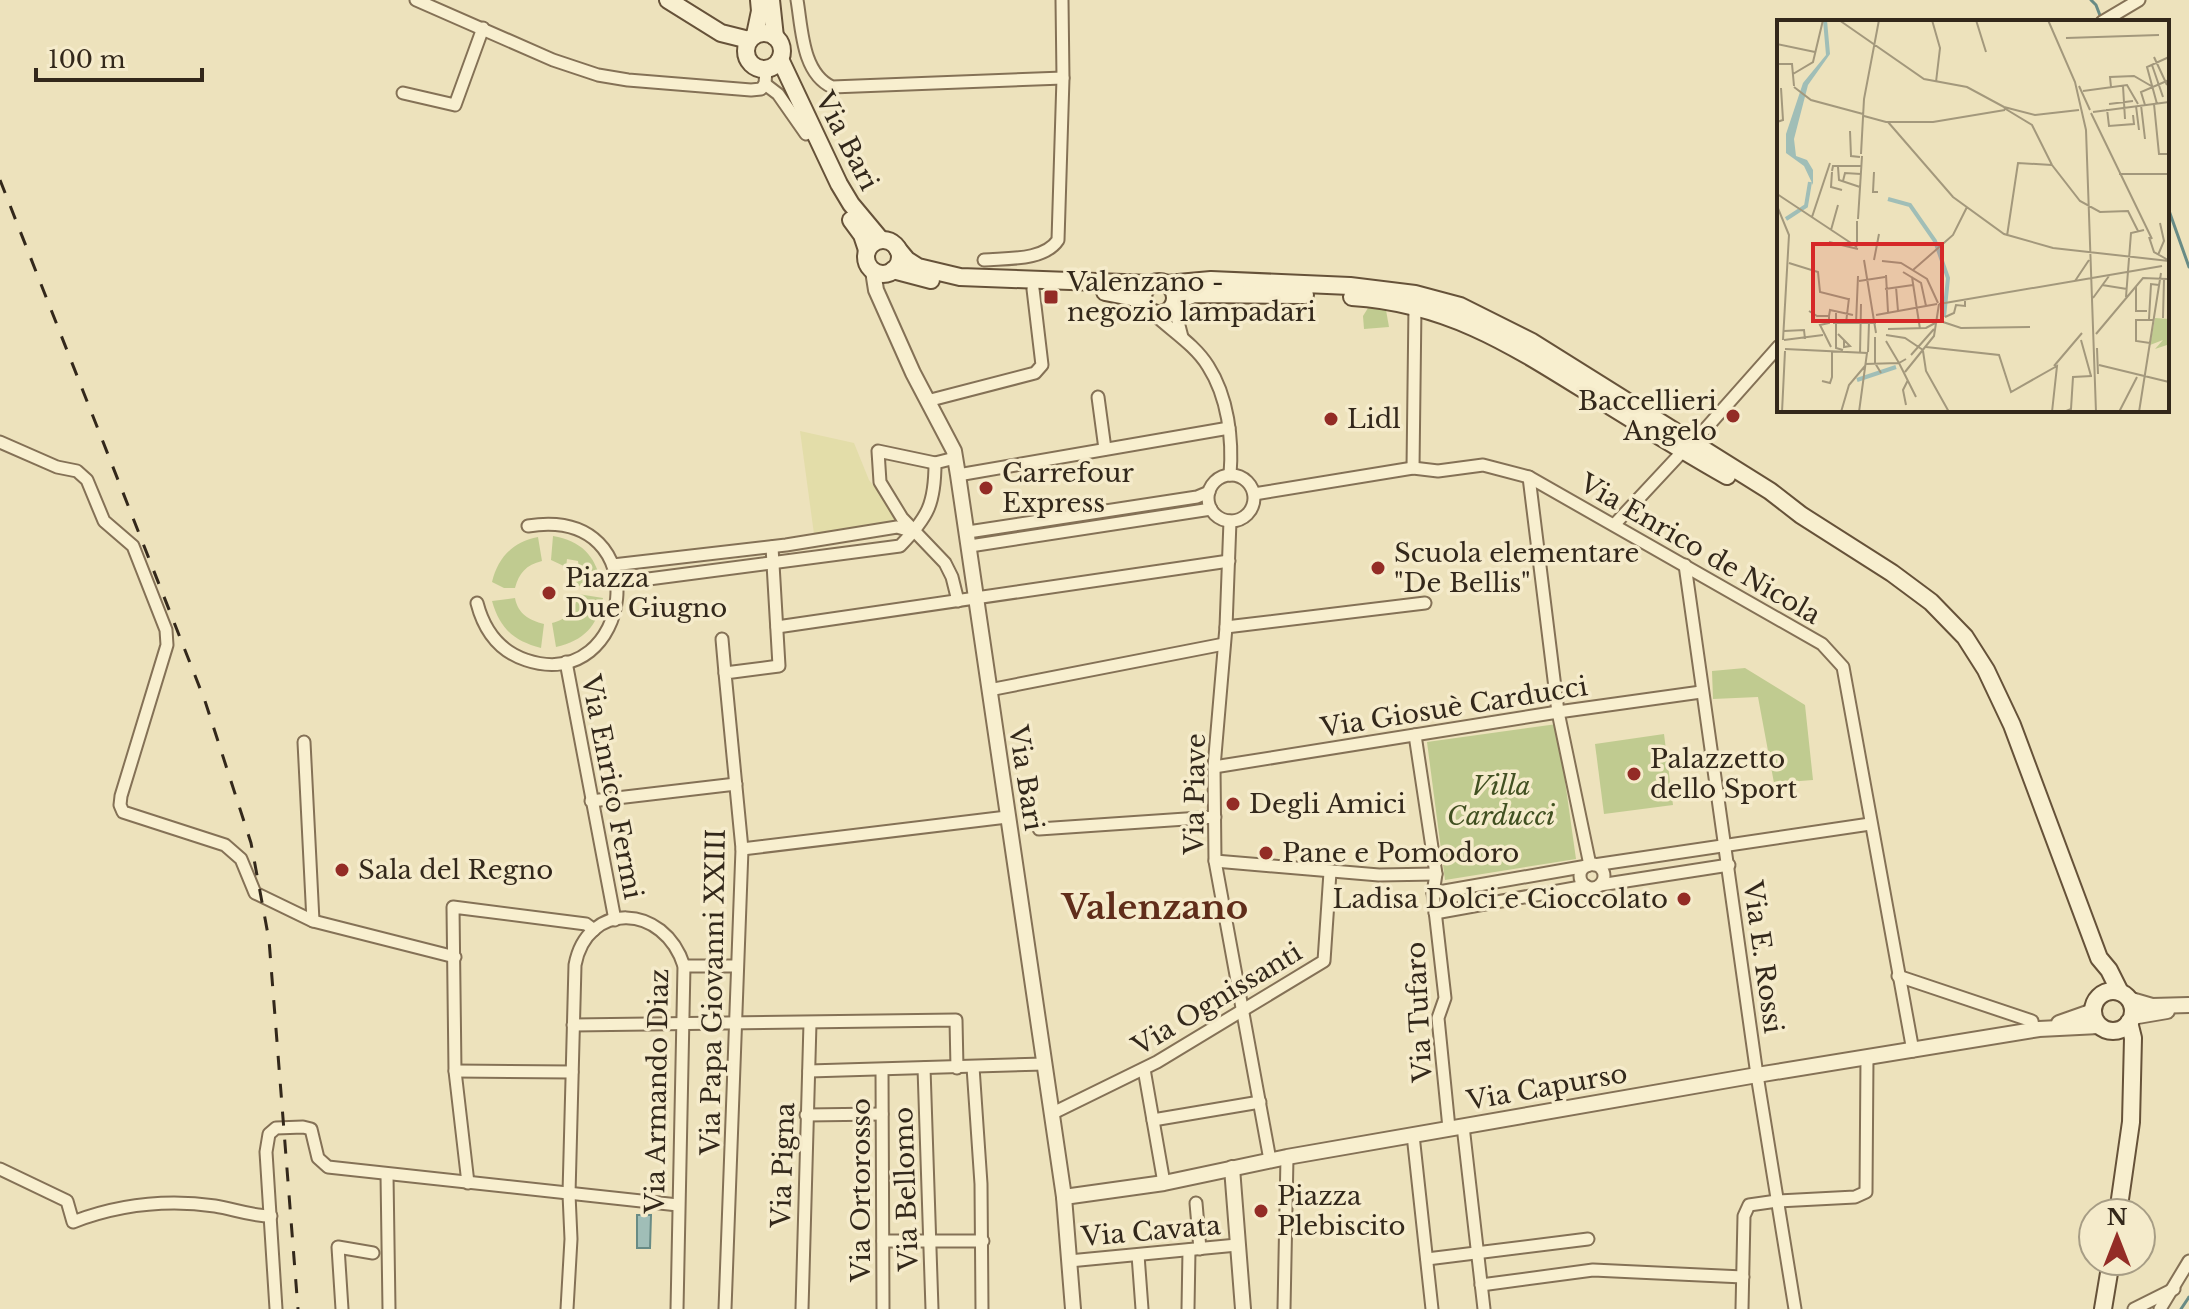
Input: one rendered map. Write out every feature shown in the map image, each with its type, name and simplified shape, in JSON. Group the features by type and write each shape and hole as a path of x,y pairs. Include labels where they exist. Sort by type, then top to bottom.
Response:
{"main road":[{"path":"668,0 758,68 770,70 782,47 775,37 771,0"},
{"path":"749,60 746,50 760,11 759,0"},
{"path":"696,19 731,37 752,38 766,33 775,37"},
{"name":"Via Bari","path":"770,70 785,89 827,181 862,235 867,250"},
{"name":"Via Bari","path":"770,70 851,204 881,240"},
{"path":"1688,447 1512,330 1460,306 1435,299 1350,286 1211,280 1159,284 1031,285 964,285 885,271 866,262 867,250 873,243 890,241 907,260 930,271 960,277 1031,285 1114,292 1136,298 1163,314 1175,303 1194,294 1269,293 1367,298 1415,306 1459,320 1509,343 1688,447 1770,491 1931,602 1965,637 1986,670 2012,725 2099,958 2133,1011 2125,1027 2100,1016"},
{"path":"885,271 900,260 897,248"},
{"path":"1159,284 1174,291 1175,303"},
{"path":"1149,308 1144,293 1159,284"},
{"path":"2099,958 2100,1016 2131,1061"},
{"path":"2100,1016 2108,992 2124,996"},
{"path":"2120,1197 2131,1122 2133,1038 2130,1020"},
{"path":"2103,1309 2108,1277"}],"street":[{"path":"416,0 553,60 598,75 751,90 761,89 770,70"},
{"name":"Via Bari","path":"797,0 809,62 820,80 832,87 1063,78"},
{"path":"984,260 1029,256 1053,247 1058,240 1062,0"},
{"path":"2105,20 2139,0"},
{"path":"403,93 455,105 483,28"},
{"path":"927,401 1035,373 1042,365 1029,256"},
{"name":"Via Bari","path":"885,271 876,290 955,458 1064,1197 1073,1309"},
{"path":"1175,303 1182,337"},
{"path":"1413,468 1415,306"},
{"path":"1149,308 1208,365 1225,403 1230,475"},
{"path":"1614,525 1777,348"},
{"path":"1098,397 1105,449"},
{"path":"958,475 1229,428"},
{"path":"0,442 57,467 77,471 87,480 104,521 133,546 166,630 167,645 121,796 123,812 225,845 241,859 255,893 313,921 455,957"},
{"path":"955,458 935,463 878,451 880,482 914,532 945,563 958,601"},
{"path":"618,583 900,546 926,518 935,493 935,463"},
{"name":"Via Enrico de Nicola","path":"1254,494 1413,468 1438,471 1483,465 1529,477 1822,644 1843,667 1870,824"},
{"path":"969,539 1197,497 1209,492 1217,480 1230,475 1243,478 1254,494 1252,507 1243,517 1230,521 1223,519 1211,509 1209,492"},
{"path":"1529,477 1558,712 1590,865"},
{"path":"969,539 1211,509"},
{"name":"Via Piave","path":"1230,521 1226,627 1214,767 1215,861 1270,1160"},
{"path":"477,603 487,630 509,653 533,663 566,662 590,650 608,630 618,604 618,583 613,565 603,549 581,531 566,525 546,523 528,526"},
{"path":"613,565 772,547 897,527 914,532"},
{"path":"725,673 779,666 772,547"},
{"path":"777,627 1229,561"},
{"name":"Via E. Rossi","path":"1685,565 1757,1075 1795,1309"},
{"path":"1226,627 1425,603"},
{"name":"Via Papa Giovanni XXIII","path":"722,639 742,849 725,1309"},
{"path":"989,690 1224,644"},
{"name":"Via Enrico Fermi","path":"566,662 615,920"},
{"name":"Via Giosuè Carducci","path":"1214,767 1701,692"},
{"name":"Via Tufaro","path":"1415,735 1436,874 1433,893 1445,998 1438,1018 1484,1309"},
{"path":"304,742 313,921"},
{"path":"591,801 736,784"},
{"path":"742,849 1007,817"},
{"path":"1039,829 1215,817"},
{"path":"1433,893 1590,865 1870,824 1913,1051"},
{"path":"1696,851 1699,870"},
{"path":"1215,861 1330,872 1436,874"},
{"path":"1590,865 1600,868 1604,874 1600,885"},
{"path":"1586,886 1580,876 1590,865"},
{"path":"1435,913 1729,865"},
{"name":"Via Ognissanti","path":"1051,1114 1144,1069 1324,961 1330,872"},
{"path":"1467,887 1471,907"},
{"path":"468,1183 455,1071 453,907 586,924 594,930"},
{"name":"Via Armando Diaz","path":"615,920 642,919 655,924 669,935 678,948 684,966 677,1309"},
{"path":"567,1309 577,956 594,930 615,920"},
{"path":"684,966 737,966"},
{"path":"1898,976 2032,1021 2036,1030"},
{"path":"2124,996 2152,1006 2189,1005"},
{"path":"2130,1020 2189,1005"},
{"name":"Via Capurso","path":"1064,1197 1164,1183 1270,1160 2036,1030 2100,1016"},
{"path":"573,1025 956,1020 957,1068"},
{"name":"Via Pigna","path":"802,1309 810,1023"},
{"path":"1742,1309 1745,1208 1753,1203 1855,1197 1866,1192 1867,1057"},
{"path":"809,1071 1044,1064"},
{"path":"973,1067 983,1241 982,1309"},
{"name":"Via Bellomo","path":"924,1068 932,1309"},
{"path":"1144,1069 1164,1183"},
{"name":"Via Ortorosso","path":"882,1070 883,1309"},
{"path":"455,1071 572,1072"},
{"path":"1153,1120 1260,1102"},
{"path":"806,1115 882,1114"},
{"path":"276,1309 267,1140 276,1128 311,1129 318,1158 324,1165 387,1175 678,1205"},
{"path":"1413,1135 1432,1309"},
{"path":"1284,1309 1287,1157"},
{"path":"1232,1168 1243,1309"},
{"path":"0,1169 67,1201 73,1222 121,1206 148,1203 194,1204 271,1216"},
{"path":"387,1175 389,1309"},
{"path":"1188,1309 1195,1249 1196,1203"},
{"path":"1427,1259 1588,1239"},
{"path":"883,1241 983,1241"},
{"name":"Via Cavata","path":"1069,1261 1237,1245"},
{"path":"342,1309 338,1247 373,1253"},
{"path":"1138,1255 1142,1309"},
{"path":"2160,1309 2189,1261"},
{"path":"1481,1285 1593,1270 1743,1277"},
{"path":"2134,1309 2174,1289"}],"shaded area":[{"path":"800,431 854,443 869,480 896,515 896,521 814,534"}],"green space":[{"path":"1368,308 1386,310 1389,327 1364,329 1363,316"},
{"path":"553,536 563,538 585,551 595,564 601,582 578,586 571,569 579,568 578,561 567,559 566,567 551,560"},
{"path":"538,537 542,561 524,570 515,588 504,588 492,582 498,565 508,552"},
{"path":"578,594 603,598 597,616 582,636 556,647 552,623 570,613"},
{"path":"515,598 525,616 544,624 541,648 523,642 509,632 499,619 492,601"},
{"path":"1745,668 1805,705 1813,780 1774,783 1758,697 1713,699 1712,671"},
{"name":"Villa Carducci","path":"1557,724 1576,859 1445,880 1427,742"},
{"name":"Palazzetto dello Sport","path":"1664,734 1673,805 1604,814 1595,744"}],"water":[{"path":"637,1215 651,1215 650,1248 637,1248"}],"waterway":[{"path":"2091,0 2101,18"},
{"path":"2169,211 2189,267"},
{"path":"2181,1309 2189,1297"}],"railway":[{"path":"0,180 205,701 251,843 269,940 298,1309"}],"place":[{"name":"Valenzano - negozio lampadari","path":"1051,297"},
{"name":"Baccellieri Angelo","path":"1733,416"},
{"name":"Lidl","path":"1331,419"},
{"name":"Carrefour Express","path":"986,488"},
{"name":"Scuola elementare \"De Bellis\"","path":"1378,568"},
{"name":"Piazza Due Giugno","path":"549,593"},
{"name":"Palazzetto dello Sport","path":"1634,774"},
{"name":"Degli Amici","path":"1233,804"},
{"name":"Pane e Pomodoro","path":"1266,853"},
{"name":"Sala del Regno","path":"342,870"},
{"name":"Ladisa Dolci e Cioccolato","path":"1684,899"},
{"name":"Piazza Plebiscito","path":"1261,1211"}],"district":[{"name":"Valenzano","path":"1155,907"}]}
